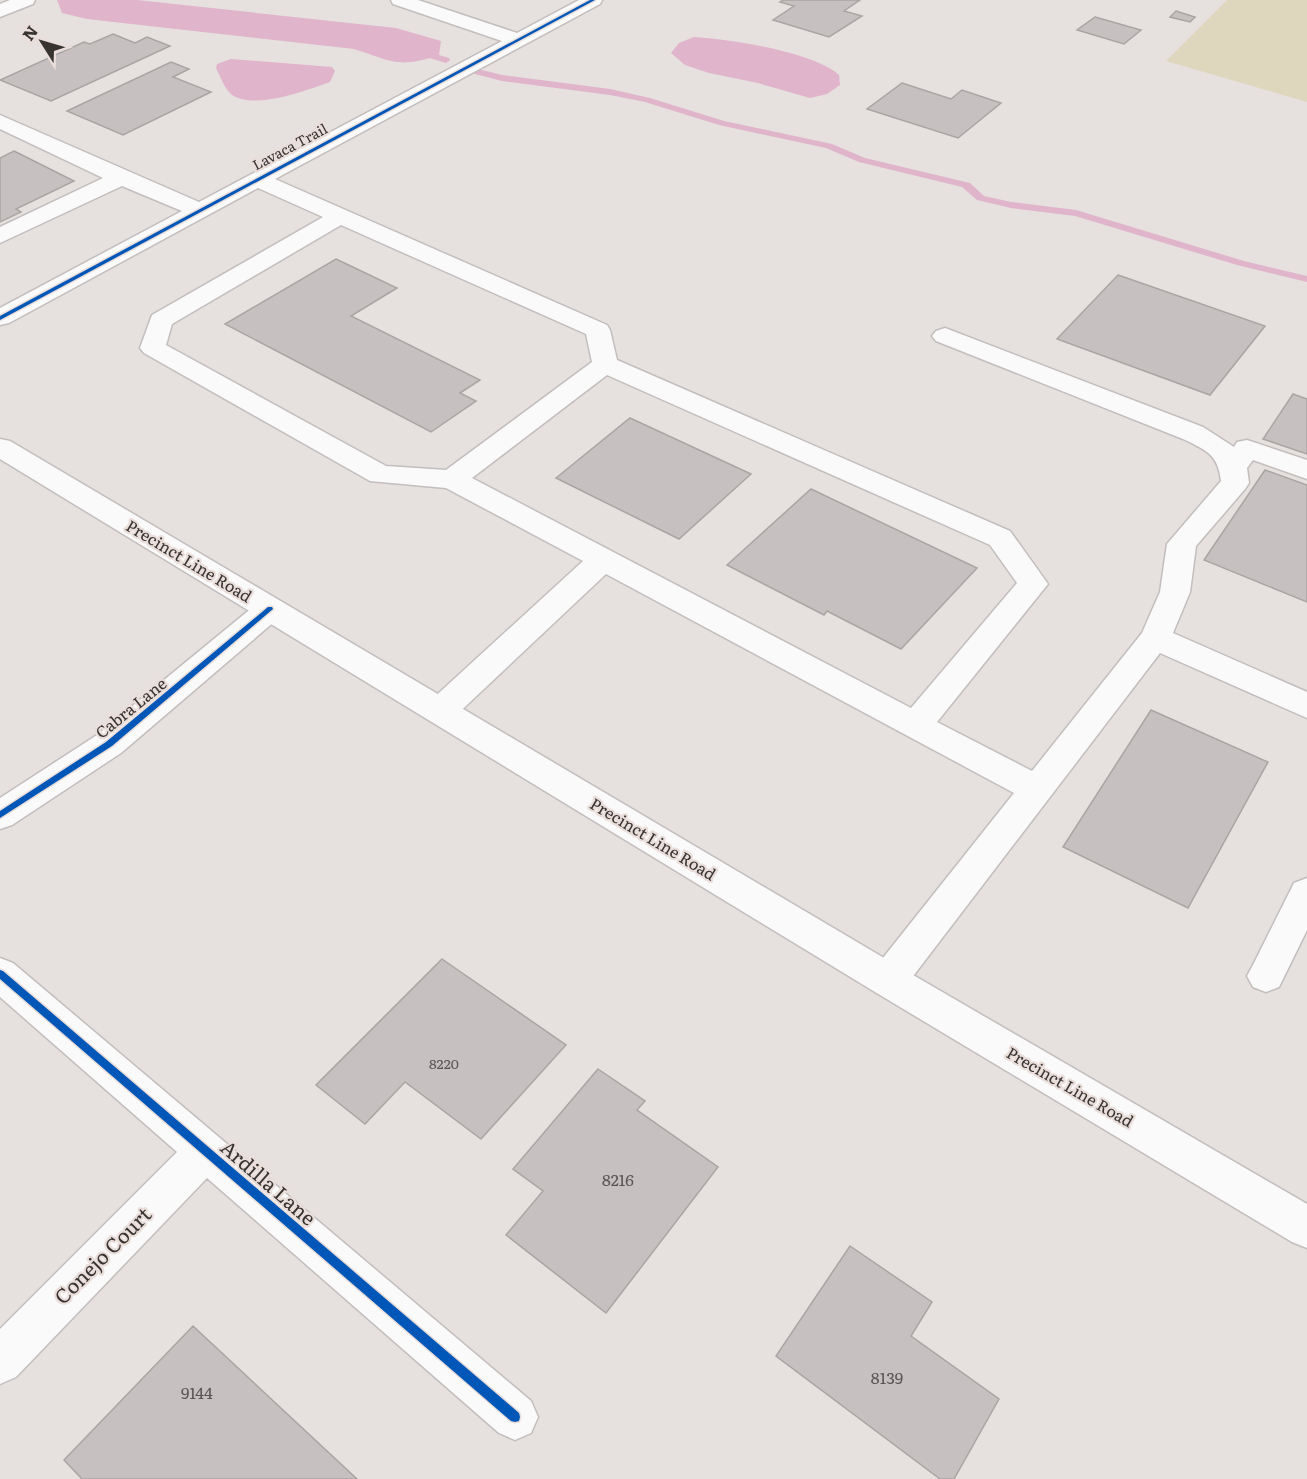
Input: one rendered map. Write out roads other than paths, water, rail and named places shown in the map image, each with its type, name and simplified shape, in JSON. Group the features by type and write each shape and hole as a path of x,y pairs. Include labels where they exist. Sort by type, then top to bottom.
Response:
{"street":[{"path":"400,0 519,40"},
{"name":"Lavaca Trail","path":"0,318 593,0"},
{"path":"0,11 24,1"},
{"path":"0,120 121,178 200,211"},
{"path":"0,236 121,178"},
{"path":"258,180 598,330 605,364"},
{"path":"341,216 160,320 153,348 380,475 452,479 1037,790"},
{"path":"945,336 1193,433 1219,446 1235,465"},
{"path":"452,479 605,364"},
{"path":"605,364 1000,538 1032,584 916,725"},
{"name":"Precinct Line Road","path":"0,447 888,980 1307,1227"},
{"path":"888,980 1155,638 1175,592 1182,544 1235,483 1235,465 1247,448 1307,470"},
{"path":"440,711 604,559"},
{"name":"Cabra Lane","path":"0,815 109,744 270,609"},
{"path":"1155,638 1307,706"},
{"path":"1266,976 1307,893"},
{"name":"Ardilla Lane","path":"0,974 515,1417"},
{"name":"Conejo Court","path":"0,1361 206,1152"}],"waterway":[{"path":"416,51 446,60"},
{"path":"478,72 502,78 610,92 647,100 722,123 829,146 862,160 966,185 981,198 1011,205 1076,213 1241,263 1307,279"}]}
